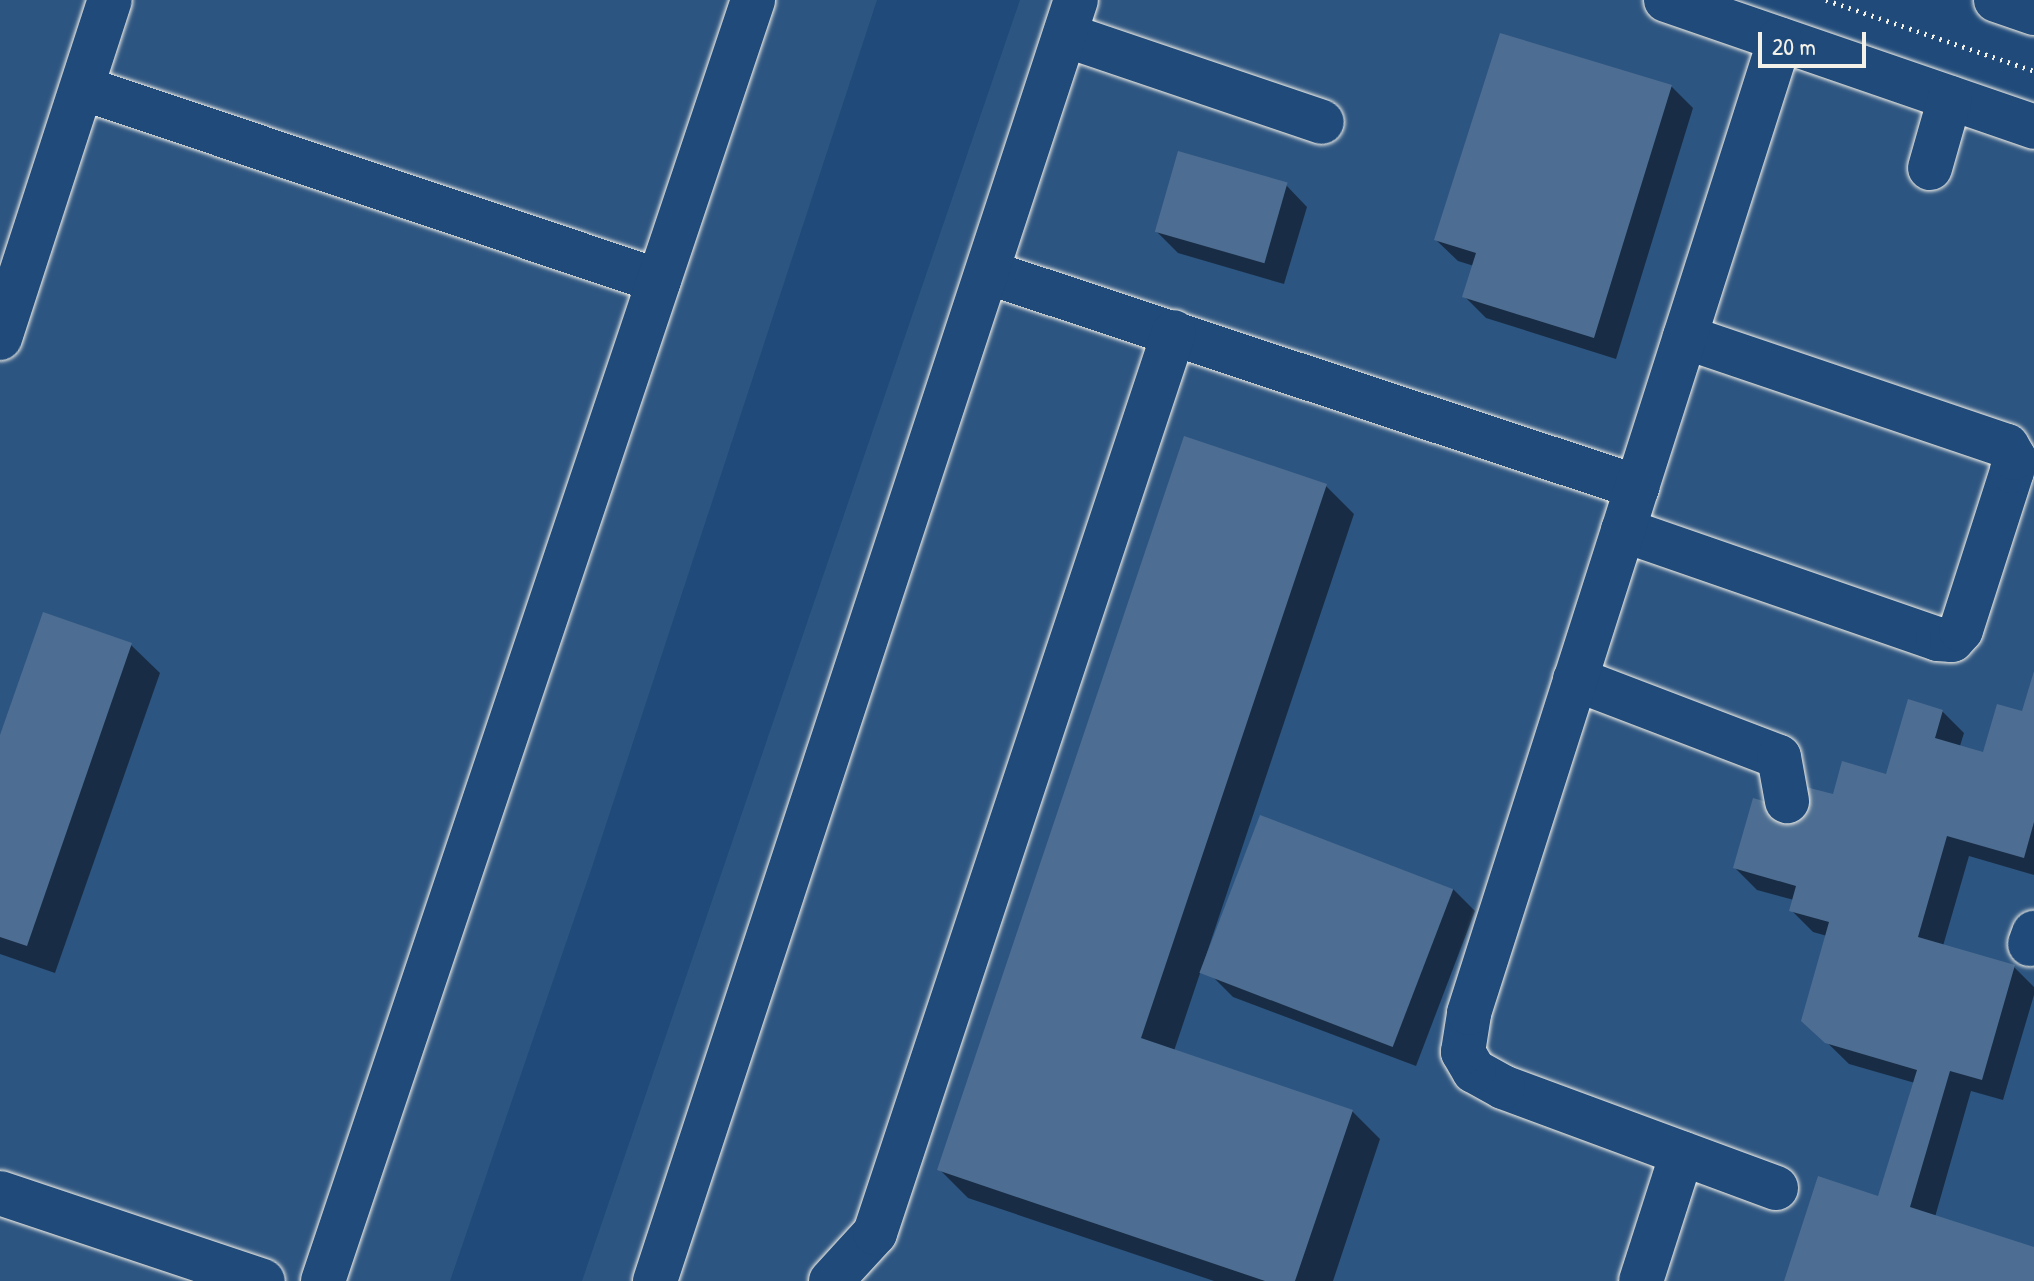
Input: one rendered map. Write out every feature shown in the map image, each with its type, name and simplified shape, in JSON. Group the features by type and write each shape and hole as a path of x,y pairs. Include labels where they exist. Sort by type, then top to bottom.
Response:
{"street":[{"path":"0,338 110,0"},
{"path":"323,1281 753,0"},
{"path":"1666,0 2033,125"},
{"path":"1996,0 2034,13"},
{"path":"655,1281 1070,17 1322,122"},
{"path":"1776,1188 1503,1087 1474,1071 1463,1052 1469,1013 1780,39"},
{"path":"82,88 659,281"},
{"path":"1930,168 1950,98"},
{"path":"987,272 1637,487"},
{"path":"831,1281 875,1233 1174,332"},
{"path":"1623,530 1952,640 1961,630 2014,458 2007,446 1685,337"},
{"path":"1575,679 1779,757 1787,801"},
{"path":"1641,1281 1682,1153"},
{"path":"0,1193 263,1281"}],"path":[{"path":"1826,0 2034,71"}],"shaded area":[{"path":"0,0 877,0 591,870 450,1281 0,1281"},
{"path":"1020,0 1672,0 2034,120 2034,1281 582,1281"}],"building":[{"path":"1500,33 1672,85 1594,338 1462,297 1476,253 1434,240"},
{"path":"1178,151 1288,182 1264,263 1155,232"},
{"path":"1184,436 1327,484 1141,1038 1353,1110 1295,1281 1265,1281 937,1170"},
{"path":"43,612 132,643 27,946 0,937 0,735"},
{"path":"2034,671 2034,822 2024,858 1947,836 1918,937 2015,965 1982,1080 1950,1071 1910,1207 2034,1247 2034,1281 1784,1281 1818,1176 1878,1196 1917,1070 1825,1043 1801,1021 1829,922 1789,911 1796,886 1733,868 1753,798 1791,809 1798,785 1833,794 1842,761 1886,774 1908,699 1943,710 1935,738 1983,752 1997,704 2022,711"},
{"path":"1260,815 1453,889 1393,1047 1199,973"}]}
